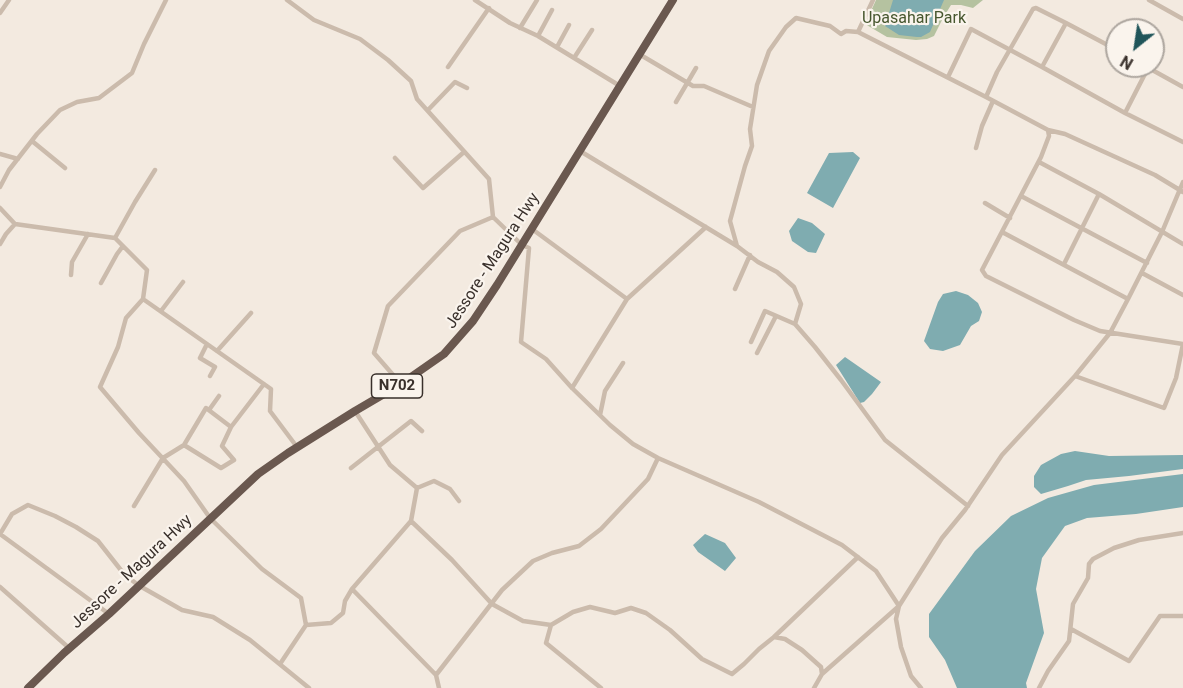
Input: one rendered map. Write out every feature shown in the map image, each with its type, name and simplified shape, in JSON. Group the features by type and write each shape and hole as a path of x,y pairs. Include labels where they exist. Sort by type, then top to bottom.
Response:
{"highway":[{"name":"Jessore - Magura Hwy","path":"28,688 258,474 297,447 401,384 444,354 464,333 491,295 673,0"}],"street":[{"path":"0,13 9,0"},
{"path":"0,187 9,170 60,110 77,102 99,98 132,73 166,0"},
{"path":"287,0 314,20 360,39 388,60 411,81 417,99 489,179 493,217 522,245 529,248 521,342 546,359 600,416 633,444 658,458 759,502 842,545 876,571 899,606 896,619 901,647 911,676 921,688"},
{"path":"475,0 510,23 538,36 620,86"},
{"path":"448,67 487,7 488,0"},
{"path":"520,28 537,0"},
{"path":"858,32 873,0"},
{"path":"1149,0 1183,19"},
{"path":"986,97 997,72 1035,9 1105,44"},
{"path":"538,36 552,10"},
{"path":"737,246 730,221 752,146 750,129 757,85 769,51 786,27 796,18 830,26 841,34 846,31 858,32 1048,130 1065,134 1155,175 1181,191"},
{"path":"1042,67 1066,23"},
{"path":"557,47 569,25"},
{"path":"948,77 971,29 1183,142"},
{"path":"574,58 592,30"},
{"path":"639,54 693,86 704,86 753,107"},
{"path":"676,102 696,68"},
{"path":"1165,77 1183,87"},
{"path":"1125,113 1142,78"},
{"path":"428,110 455,82 467,88"},
{"path":"976,148 982,126 993,101"},
{"path":"1048,130 1049,136 1039,162 982,270 987,276 1100,332 1182,344"},
{"path":"32,141 65,168"},
{"path":"579,151 777,272 794,287 801,304 795,324"},
{"path":"395,158 423,188 464,152"},
{"path":"0,154 18,159"},
{"path":"1039,162 1099,194 1183,244"},
{"path":"116,238 155,170"},
{"path":"814,688 822,674 899,606 942,538 968,506 1002,455 1075,376 1110,333 1162,232 1183,182"},
{"path":"1064,264 1099,194"},
{"path":"1021,196 1147,263"},
{"path":"985,203 1010,218"},
{"path":"0,208 15,224 116,238 147,270 143,299 126,318 117,347 100,387 184,481 210,518 262,569 301,598 306,625 280,664"},
{"path":"401,384 374,353 388,306 460,231 493,217"},
{"path":"0,244 15,224"},
{"path":"572,388 627,299 706,227"},
{"path":"532,229 627,299"},
{"path":"1002,232 1128,299"},
{"path":"70,275 72,262 88,234"},
{"path":"101,283 123,246"},
{"path":"735,289 750,255"},
{"path":"1142,273 1183,295"},
{"path":"161,311 183,282"},
{"path":"143,299 271,389 270,411 297,447"},
{"path":"751,342 765,311 795,324 841,380 885,440 968,506"},
{"path":"217,351 251,313"},
{"path":"757,353 776,316"},
{"path":"1075,376 1164,408 1176,378 1183,335"},
{"path":"207,344 200,358 215,367 210,376"},
{"path":"600,416 605,391 623,363"},
{"path":"184,445 221,468 234,460 222,446 231,427 264,384"},
{"path":"209,410 219,396"},
{"path":"134,506 163,458 184,445 206,408 231,427"},
{"path":"356,411 390,465 417,488"},
{"path":"351,468 411,421 422,431"},
{"path":"436,675 502,590 533,561 579,546 601,529 648,479 658,458"},
{"path":"417,488 434,481 450,489 459,501"},
{"path":"306,625 331,623 343,613 345,601 352,589 411,521 417,488"},
{"path":"109,614 0,534 12,514 28,505 76,527 98,541 124,574 138,585 182,610 213,617 250,640 309,688"},
{"path":"411,521 452,560 492,604 523,621 551,625 573,612 590,607 615,613 631,608 646,613 702,658 732,674 858,557"},
{"path":"1040,688 1048,671 1069,641 1073,604 1088,578 1089,564 1093,559 1114,548 1139,540 1183,533"},
{"path":"0,587 69,648"},
{"path":"352,589 436,675 439,688"},
{"path":"1071,629 1130,661 1160,616 1183,616"},
{"path":"551,625 546,643 601,688"},
{"path":"774,637 785,639 802,650 821,667 822,674"}],"green space":[{"name":"Upasahar Park","path":"876,0 983,0 973,8 951,5 934,36 916,40 887,37 865,24"}],"water":[{"path":"893,0 944,0 930,32 917,37 899,35 885,26"},
{"path":"853,152 860,158 833,208 807,193 829,153"},
{"path":"798,218 812,223 825,234 816,253 808,252 792,241 789,231"},
{"path":"956,291 968,295 978,303 982,312 979,321 971,326 960,345 943,351 930,349 924,341 938,302 943,294"},
{"path":"845,357 881,382 864,402 860,403 836,365"},
{"path":"1075,451 1109,456 1183,455 1183,469 1086,480 1041,494 1034,487 1034,476 1041,465 1061,454"},
{"path":"1183,474 1183,507 1087,518 1065,526 1042,558 1036,589 1044,633 1026,683 1027,688 957,688 945,660 929,637 929,614 975,551 1011,516 1048,498 1094,485"},
{"path":"705,534 725,543 736,558 725,571 698,552 693,545"}]}
